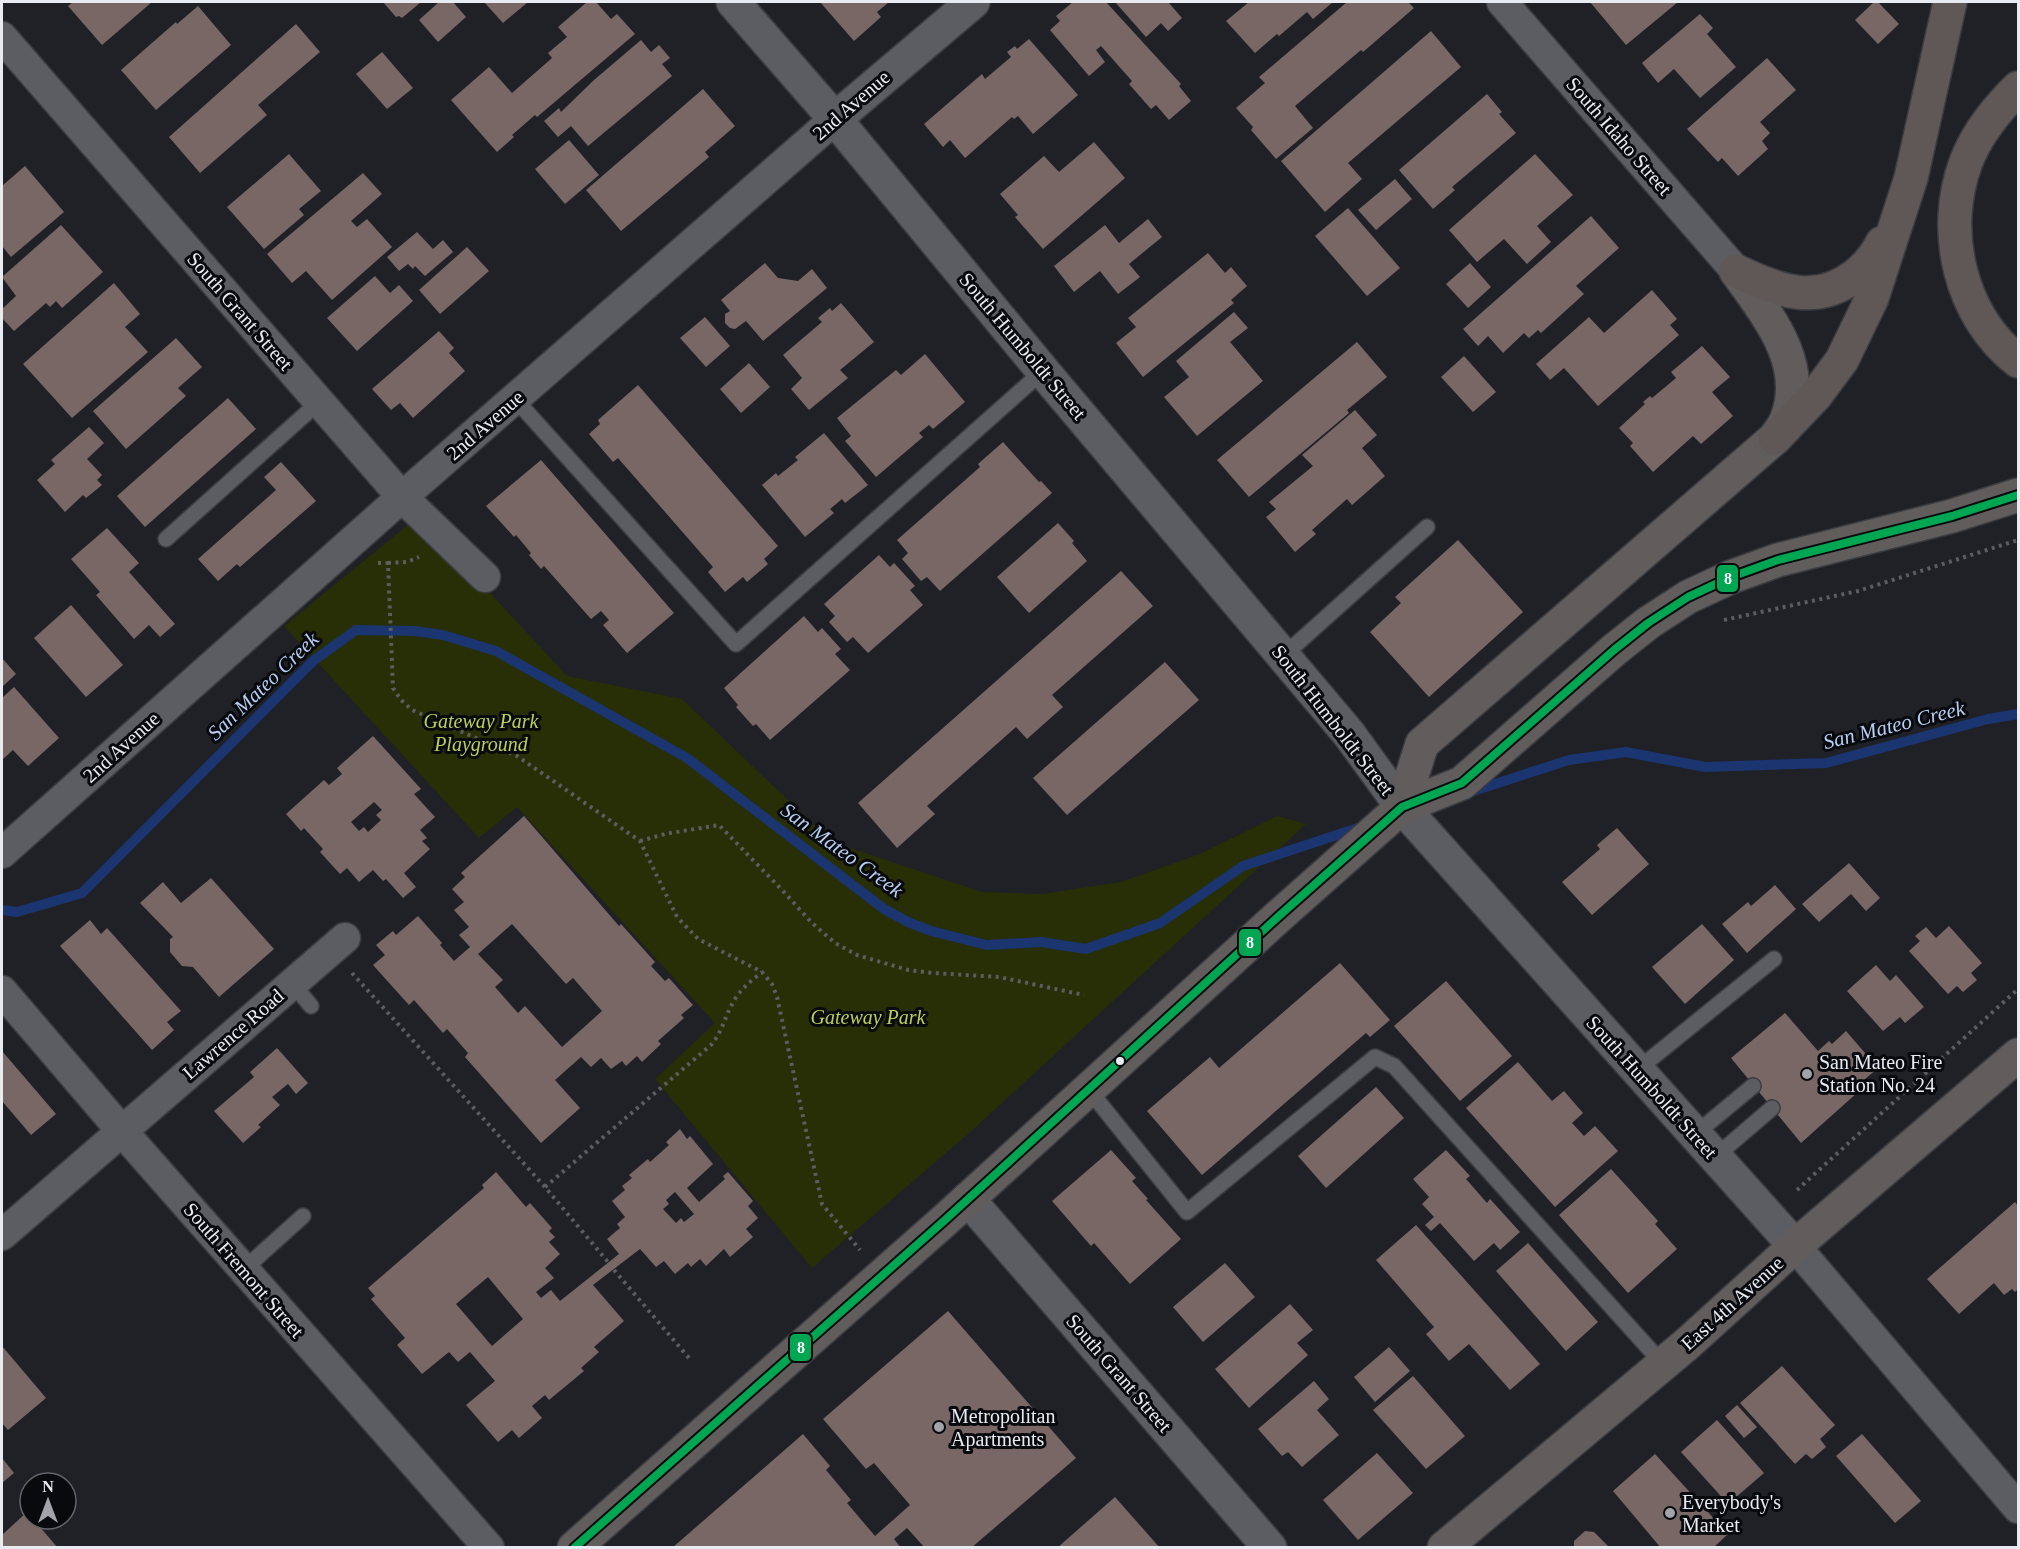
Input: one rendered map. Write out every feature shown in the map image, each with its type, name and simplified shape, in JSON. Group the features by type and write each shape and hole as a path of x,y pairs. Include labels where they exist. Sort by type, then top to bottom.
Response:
{"highway":[{"path":"1775,438 1816,395 1842,360 1872,298 1911,178 1950,2"},
{"path":"2019,88 2000,106 1980,133 1966,162 1957,194 1954,225 1957,257 1965,289 1982,322 2003,349 2019,361"},
{"path":"1736,271 1770,286 1795,292 1821,293 1844,285 1863,269 1880,247 1911,178"}],"main road":[{"path":"1402,807 1422,744 1775,438 1787,419 1792,394 1792,373 1787,351 1776,328 1736,271"},
{"path":"574,1548 968,1199 1402,807 1462,783 1648,623 1688,597 1731,577 1778,560 1952,516 2019,495"},
{"name":"East 4th Avenue","path":"1444,1548 1663,1364 1795,1246 2019,1055"}],"street":[{"name":"South Humboldt Street","path":"733,2 835,119 1043,371 1349,734 1402,807 1795,1246 2019,1508"},
{"name":"2nd Avenue","path":"2,853 402,497 835,119 973,2"},
{"name":"South Idaho Street","path":"1502,2 1736,271"},
{"name":"South Grant Street","path":"2,37 402,497 485,577"},
{"name":"Lawrence Road","path":"121,1130 338,944"},
{"name":"South Fremont Street","path":"2,991 243,1270 489,1548"},
{"path":"2,1235 121,1130"},
{"name":"South Grant Street","path":"968,1199 1270,1548"}],"lane":[{"path":"515,399 736,644 1043,371"},
{"path":"166,539 319,402"},
{"path":"1283,656 1427,527"},
{"path":"1637,1071 1774,959"},
{"path":"292,983 311,1006"},
{"path":"1089,1090 1187,1212 1375,1057 1394,1066 1663,1364"},
{"path":"1705,1146 1753,1086"},
{"path":"1705,1146 1772,1108"},
{"path":"243,1270 303,1216"}],"path":[{"path":"1722,620 1858,591 2019,540"},
{"path":"379,563 388,563 393,688 401,700 412,710 517,756 640,841 677,917 698,939 762,972 772,984 777,997 822,1204 883,1275"},
{"path":"640,841 674,832 719,825 812,923 835,943 857,955 908,970 999,977 1084,995"},
{"path":"338,944 608,1262"},
{"path":"545,1187 711,1046 721,1033 735,1000 762,972"},
{"path":"1797,1190 2019,989"},
{"path":"614,1270 689,1358"}],"green space":[{"name":"Gateway Park","path":"419,516 567,676 682,699 832,842 982,892 1042,894 1121,882 1200,854 1277,816 1306,824 967,1135 812,1268 655,1079 715,1023 517,807 479,838 284,626"}],"building":[{"path":"73,2 152,2 102,45 68,6"},
{"path":"383,2 421,2 402,18 396,17"},
{"path":"439,2 453,2 466,17 438,42 419,20"},
{"path":"484,2 528,2 503,23"},
{"path":"587,2 596,2 611,19 617,14 635,34 537,117 535,115 497,152 451,100 489,67 512,93 552,58 548,53 567,37 558,27"},
{"path":"820,2 889,2 877,12 881,17 854,41"},
{"path":"1073,2 1106,2 1181,84 1179,86 1191,101 1169,120 1156,105 1151,109 1129,84 1132,81 1101,46 1096,50 1105,62 1089,76 1050,30 1060,21 1056,16"},
{"path":"1115,2 1168,2 1182,18 1168,31 1161,23 1146,37"},
{"path":"1249,2 1333,2 1313,19 1307,12 1255,53 1226,21"},
{"path":"1347,2 1408,2 1414,8 1295,106 1313,128 1276,159 1236,108 1265,83 1259,77"},
{"path":"1590,2 1678,2 1626,45"},
{"path":"1874,2 1878,2 1899,24 1878,44 1855,20"},
{"path":"198,6 231,45 156,110 121,70"},
{"path":"1700,14 1713,28 1707,34 1736,67 1700,98 1674,69 1658,83 1642,63"},
{"path":"296,24 320,52 258,105 267,115 200,173 169,137"},
{"path":"1431,31 1461,67 1348,163 1362,179 1325,212 1281,161"},
{"path":"1029,39 1078,95 1033,134 1018,116 1014,119 1012,117 965,158 950,140 943,147 924,124 982,74 985,79 1011,57 1007,52 1015,46 1017,49"},
{"path":"641,40 651,52 659,45 670,58 662,64 672,76 588,146 571,126 558,137 544,121 559,108 561,112"},
{"path":"382,52 413,88 387,109 356,74"},
{"path":"1767,58 1796,90 1760,122 1770,133 1762,141 1768,149 1738,176 1722,158 1718,162 1687,129"},
{"path":"703,89 735,126 705,152 709,157 621,231 586,190"},
{"path":"1487,94 1502,112 1499,114 1516,133 1452,187 1455,190 1433,209 1399,170"},
{"path":"569,140 599,175 565,204 535,169"},
{"path":"1094,142 1125,178 1043,249 1015,217 1018,215 1000,194 1044,156 1059,172"},
{"path":"289,154 321,191 299,209 304,215 264,249 227,207"},
{"path":"1535,154 1573,195 1537,226 1551,242 1527,264 1504,239 1477,262 1449,230"},
{"path":"25,166 64,212 11,257 2,246 2,186"},
{"path":"363,173 382,194 351,221 357,227 367,219 392,247 332,300 306,271 292,283 267,254"},
{"path":"1395,179 1412,199 1376,230 1358,210"},
{"path":"1348,208 1400,268 1367,296 1315,236"},
{"path":"1591,216 1619,248 1576,286 1584,294 1541,333 1538,330 1529,338 1524,333 1503,353 1488,336 1478,346 1463,329"},
{"path":"1148,219 1162,237 1129,264 1140,277 1118,294 1100,271 1074,292 1054,266 1105,225 1119,243"},
{"path":"61,225 103,272 62,308 56,301 50,307 46,303 14,331 2,318 2,309 16,296 2,277"},
{"path":"417,232 433,249 443,240 453,252 425,276 415,266 413,269 408,264 399,271 387,257"},
{"path":"467,247 489,271 440,314 419,290"},
{"path":"1208,253 1225,273 1231,267 1247,286 1231,300 1234,303 1143,377 1116,343 1136,327 1128,318"},
{"path":"765,263 778,278 798,281 812,269 827,288 763,341 746,321 735,329 730,328 725,323 725,314 730,311 721,300"},
{"path":"1470,263 1491,287 1468,308 1446,284"},
{"path":"375,276 390,293 399,285 413,301 357,351 327,318"},
{"path":"114,283 140,314 125,327 148,352 72,418 23,364"},
{"path":"1652,290 1677,319 1670,325 1679,335 1598,406 1564,368 1550,380 1536,364 1589,317 1604,333"},
{"path":"841,303 874,342 840,370 848,378 809,410 791,389 802,378 783,355 822,322 818,318 830,308 832,311"},
{"path":"1234,312 1248,328 1230,342 1263,381 1197,436 1164,397 1189,377 1176,361"},
{"path":"705,317 730,346 706,367 680,338"},
{"path":"439,331 454,348 449,353 465,371 413,418 400,403 391,410 372,389"},
{"path":"176,338 202,367 178,388 186,396 126,449 93,411"},
{"path":"1357,342 1387,377 1347,410 1349,413 1249,497 1217,460"},
{"path":"1702,346 1730,377 1712,392 1733,416 1701,444 1693,436 1653,472 1630,446 1633,443 1619,428 1645,404 1643,402 1650,396 1652,398 1676,378 1671,372"},
{"path":"925,354 965,402 933,429 929,425 919,433 923,437 876,477 845,441 851,436 837,418 896,370 901,375"},
{"path":"1464,356 1496,392 1473,412 1441,377"},
{"path":"749,363 770,387 741,413 720,389"},
{"path":"638,385 778,546 764,559 768,564 747,582 743,577 725,592 708,572 713,567 618,458 613,462 589,434 600,424 598,420"},
{"path":"228,398 256,429 145,527 117,496"},
{"path":"1355,410 1377,435 1362,448 1385,476 1352,505 1347,499 1312,530 1316,534 1295,552 1266,517 1276,509 1269,502 1313,466 1302,455"},
{"path":"89,427 104,443 87,459 102,475 97,480 102,485 86,498 83,495 65,512 37,480 55,464 51,460"},
{"path":"824,433 868,485 845,503 842,499 830,509 834,513 805,537 762,485 776,473 778,476 798,460 795,457"},
{"path":"1003,442 1052,493 940,591 927,577 921,581 902,559 908,553 897,540 980,467 978,464"},
{"path":"541,460 674,613 627,653 603,625 609,620 601,611 591,619 544,566 541,569 516,535 514,537 486,506"},
{"path":"281,462 316,501 240,567 237,564 218,581 198,559 276,490 264,477"},
{"path":"1058,523 1087,561 1029,613 997,577"},
{"path":"107,528 139,563 129,572 175,624 160,637 149,625 134,639 96,595 100,592 71,559"},
{"path":"1458,540 1523,612 1429,697 1370,632 1401,603 1395,597"},
{"path":"879,555 890,567 894,563 915,586 910,590 923,605 868,653 853,637 847,642 829,622 835,616 824,604"},
{"path":"1121,571 1153,606 1052,695 1063,707 1027,739 1016,727 927,806 935,814 897,848 858,803"},
{"path":"71,605 123,665 86,697 34,638"},
{"path":"804,616 818,632 822,628 841,649 835,654 850,670 770,740 736,707 738,705 724,688"},
{"path":"2,658 16,674 2,687"},
{"path":"1165,662 1199,700 1067,815 1033,778"},
{"path":"14,687 59,738 28,766 13,750 2,760 2,698"},
{"path":"373,736 421,789 414,794 435,817 420,830 427,838 422,841 430,849 404,873 416,887 403,898 386,879 383,881 373,870 359,882 347,868 340,874 320,852 323,849 304,828 301,831 286,814 324,780 329,785 342,774 337,768","holes":["374,802 382,810 376,815 381,820 368,832 364,827 359,831 351,822"]},
{"path":"524,816 619,926 621,924 655,962 651,966 665,981 669,978 693,1005 681,1015 684,1018 658,1041 661,1044 642,1062 637,1056 626,1066 622,1061 611,1069 601,1058 591,1067 581,1057 555,1080 580,1108 541,1143 465,1057 468,1053 447,1029 443,1033 414,1000 409,1005 373,965 385,955 376,945 393,931 396,935 418,916 442,943 440,945 454,961 470,947 459,935 469,927 454,910 464,902 452,889 465,877 461,873","holes":["512,924 566,984 573,978 602,1011 562,1047 525,1006 518,1013 495,987 503,980 478,954"]},
{"path":"1617,828 1649,864 1592,915 1562,882 1600,849 1597,845"},
{"path":"1849,863 1880,898 1866,911 1851,894 1819,922 1802,904"},
{"path":"211,878 274,949 219,997 193,967 182,966 170,952 170,939 173,937 140,903 163,882 181,903"},
{"path":"1775,885 1796,909 1747,953 1722,924 1748,902 1751,906"},
{"path":"90,920 101,934 107,928 181,1011 167,1022 174,1030 152,1050 60,946"},
{"path":"1702,924 1734,960 1685,1004 1652,967"},
{"path":"1949,926 1982,963 1971,973 1977,980 1963,992 1957,986 1948,994 1909,951 1920,941 1915,936 1926,927 1936,938"},
{"path":"1340,963 1390,1020 1370,1037 1366,1033 1202,1175 1147,1111 1210,1057 1219,1068"},
{"path":"1876,965 1890,981 1896,975 1924,1007 1905,1023 1900,1017 1883,1031 1847,991"},
{"path":"1446,981 1512,1056 1460,1101 1394,1026"},
{"name":"San Mateo Fire Station No. 24","path":"1785,1013 1818,1051 1829,1041 1832,1044 1846,1031 1878,1068 1864,1080 1867,1084 1801,1143 1731,1058"},
{"path":"277,1048 308,1083 296,1094 288,1084 272,1097 280,1105 258,1125 261,1127 243,1143 214,1111 254,1077 250,1072"},
{"path":"2,1051 56,1114 31,1135 2,1101"},
{"path":"1518,1062 1552,1101 1564,1091 1583,1113 1572,1123 1584,1136 1595,1126 1618,1151 1555,1207 1466,1108"},
{"path":"1376,1087 1404,1118 1326,1188 1298,1156"},
{"path":"680,1129 687,1139 690,1136 713,1164 687,1188 699,1202 725,1179 723,1176 728,1172 753,1201 748,1206 758,1218 746,1229 753,1237 730,1257 724,1249 706,1266 700,1259 691,1267 688,1263 675,1274 664,1261 656,1267 640,1249 593,1285 624,1321 594,1347 599,1352 581,1368 584,1371 549,1400 545,1395 532,1406 542,1418 519,1438 512,1430 498,1442 466,1405 495,1381 470,1352 458,1362 449,1352 422,1374 397,1345 405,1338 371,1299 375,1296 368,1288 484,1188 482,1185 496,1172 526,1207 530,1203 552,1228 549,1231 555,1237 549,1242 560,1254 545,1268 554,1278 536,1292 541,1298 551,1290 560,1301 619,1254 607,1239 620,1228 617,1224 625,1217 612,1201 625,1190 622,1186 632,1178 629,1175 648,1159 650,1162 669,1145 666,1142","holes":["675,1192 694,1214 684,1222 681,1218 676,1223 663,1209 669,1204 666,1200","488,1277 523,1319 492,1346 456,1304"]},
{"path":"1111,1150 1136,1178 1132,1181 1148,1199 1146,1200 1181,1239 1130,1284 1094,1243 1091,1246 1052,1201"},
{"path":"1446,1150 1470,1176 1466,1179 1487,1203 1490,1199 1520,1232 1500,1250 1494,1243 1474,1261 1440,1223 1431,1231 1425,1225 1434,1217 1422,1204 1429,1197 1413,1179"},
{"path":"1611,1169 1658,1221 1655,1224 1677,1249 1628,1293 1559,1215"},
{"path":"2015,1202 2018,1206 2018,1289 2015,1292 2012,1289 2004,1295 1994,1283 1959,1314 1927,1279"},
{"path":"1416,1225 1540,1364 1510,1390 1469,1344 1449,1361 1426,1334 1434,1327 1376,1260"},
{"path":"1528,1243 1598,1322 1566,1351 1496,1271"},
{"path":"1225,1263 1255,1297 1203,1342 1173,1307"},
{"path":"1290,1304 1313,1330 1297,1343 1308,1355 1249,1408 1215,1369"},
{"name":"Metropolitan Apartments","path":"948,1311 1076,1458 971,1548 925,1548 907,1528 894,1539 901,1548 672,1548 803,1434 830,1466 826,1470 851,1500 847,1503 875,1536 910,1505 874,1463 866,1469 823,1419"},
{"path":"2,1346 46,1398 8,1430 2,1423"},
{"path":"1389,1347 1410,1371 1375,1402 1354,1377"},
{"path":"1782,1366 1835,1425 1820,1439 1826,1447 1812,1459 1806,1454 1795,1464 1740,1403"},
{"path":"1413,1376 1465,1436 1426,1469 1373,1410"},
{"path":"1314,1381 1329,1399 1317,1410 1339,1435 1302,1467 1288,1452 1282,1456 1258,1429"},
{"path":"1737,1405 1757,1427 1744,1438 1725,1416"},
{"path":"1717,1420 1764,1473 1728,1504 1681,1452"},
{"path":"1862,1434 1921,1501 1895,1523 1836,1456"},
{"path":"1377,1453 1413,1493 1358,1540 1323,1500"},
{"name":"Everybody's Market","path":"1655,1454 1728,1534 1713,1548 1661,1548 1613,1491"},
{"path":"2,1458 14,1473 2,1483"},
{"path":"1115,1497 1160,1548 1057,1548"},
{"path":"18,1520 18,1531 43,1531 58,1548 2,1548 2,1535"},
{"path":"1585,1531 1594,1532 1610,1548 1574,1548 1574,1541"}],"waterway":[{"name":"San Mateo Creek","path":"2,910 17,912 82,893 313,661 356,630 414,631 443,635 496,651 687,758 884,909 931,931 987,945 1041,942 1086,949 1160,923 1243,866 1364,826"},
{"name":"San Mateo Creek","path":"1470,792 1569,760 1626,752 1705,767 1826,763 1988,719 2018,714"}],"transit line":[{"name":"8","path":"574,1548 945,1220 1402,807 1462,783 1648,623 1688,597 1731,577 1778,560 1952,516 2018,495"}],"place":[{"name":"San Mateo Fire Station No. 24","path":"1807,1074"},
{"name":"Metropolitan Apartments","path":"939,1427"},
{"name":"Everybody's Market","path":"1670,1513"}],"park label":[{"name":"Gateway Park Playground","path":"481,732"}]}
